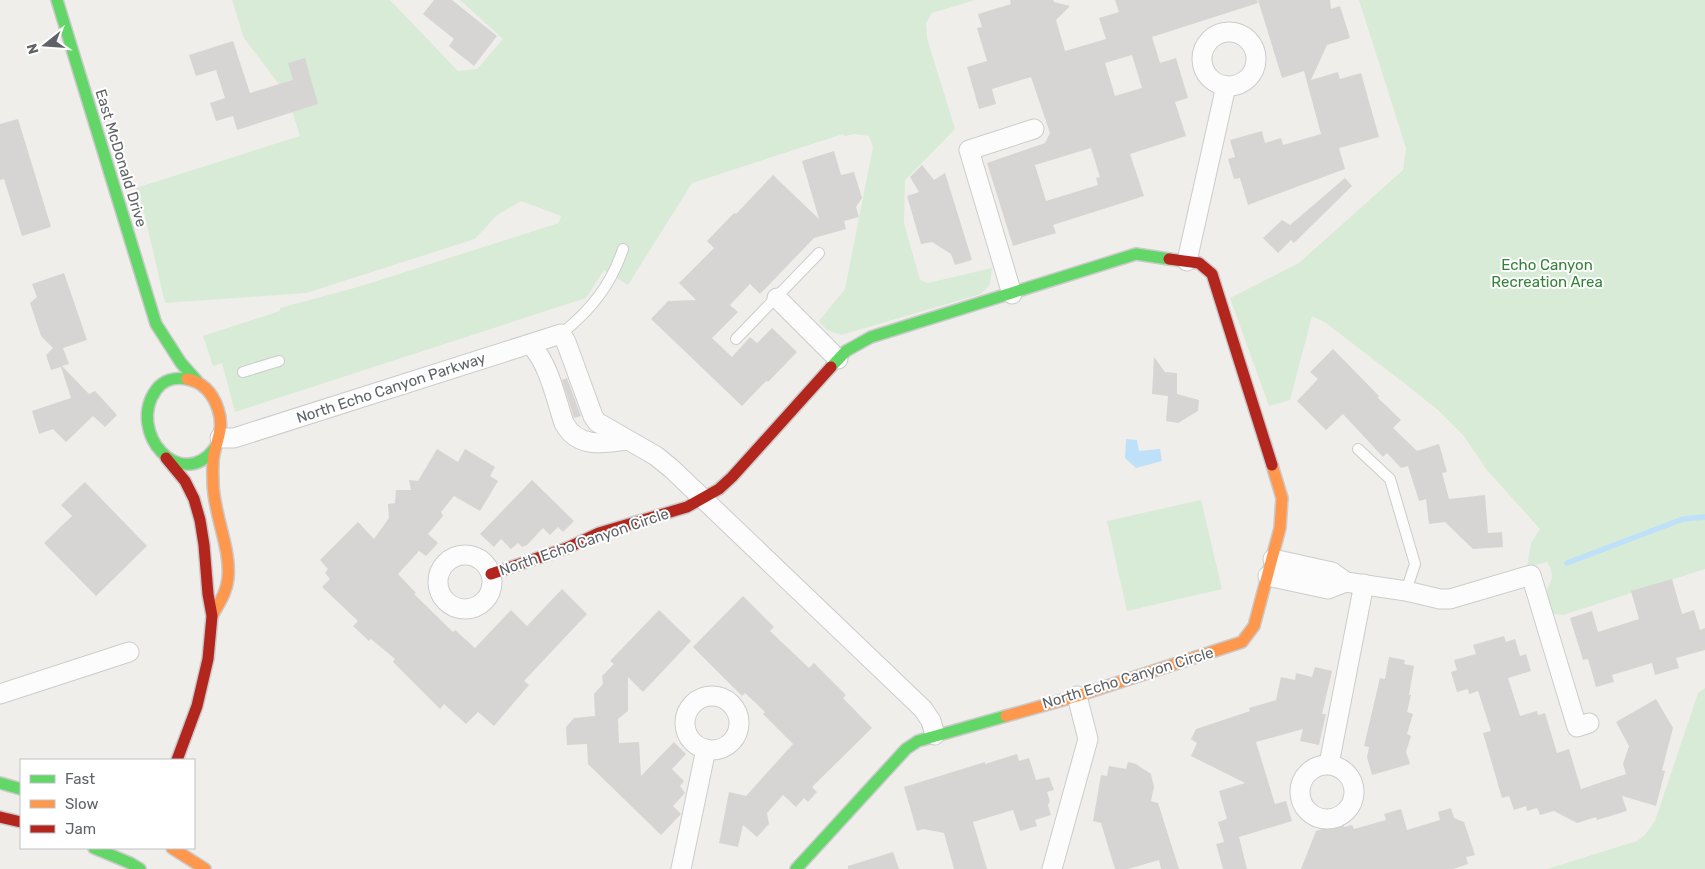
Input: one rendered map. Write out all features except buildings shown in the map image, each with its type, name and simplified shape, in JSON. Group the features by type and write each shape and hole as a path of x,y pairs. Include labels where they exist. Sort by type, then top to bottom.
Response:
{"street":[{"name":"East McDonald Drive","path":"57,0 156,324 157,348"},
{"path":"1187,261 1226,86"},
{"path":"1012,294 968,150 1034,129"},
{"name":"North Echo Canyon Circle","path":"491,574 567,548 599,533 687,507 719,490 838,359 846,351 871,337 1136,254 1199,263 1212,274 1282,498 1280,528 1254,626 1242,642 1077,696 918,741 906,749 796,869"},
{"path":"777,298 838,359"},
{"name":"East McDonald Drive","path":"156,324 181,363 214,399 218,410 218,443 213,473 214,494 217,516 225,540 228,560 227,584 212,616"},
{"path":"561,334 566,342 593,416 598,422 656,456 704,498 923,709 931,721 935,735"},
{"name":"North Echo Canyon Parkway","path":"218,443 561,334"},
{"path":"531,345 540,355 545,366 568,432 575,438 587,442 605,444 627,440"},
{"path":"148,401 156,388 171,379 182,377 197,380"},
{"name":"East McDonald Drive","path":"154,378 148,401 147,422 151,439 185,481 194,499 204,545 208,594 212,616 208,660 197,706 177,759"},
{"path":"166,458 175,462 190,464 206,459 218,443"},
{"path":"1270,568 1332,572 1355,583 1406,591 1428,597 1450,599 1531,575 1576,727 1589,723"},
{"path":"1329,764 1355,583"},
{"path":"0,694 129,652"},
{"path":"1052,869 1088,739 1077,696"},
{"path":"681,869 706,749"},
{"path":"0,783 20,789"},
{"path":"0,817 20,822"},
{"path":"97,849 135,862"},
{"path":"174,849 205,869"}],"lane":[{"path":"561,334 596,301 617,268 623,249"},
{"path":"736,339 819,253"},
{"path":"243,372 279,361"},
{"path":"1358,449 1390,479 1415,564 1406,591"}],"green space":[{"path":"232,0 390,0 458,71 477,69 503,39 460,0 975,0 932,13 926,23 927,38 955,129 905,180 904,223 920,280 928,283 992,268 990,284 981,294 841,335 827,330 819,321 845,289 873,147 869,136 855,134 844,136 843,134 692,183 628,285 604,270 586,298 235,412 222,363 213,366 203,336 280,311 280,308 358,287 559,223 561,216 521,201 496,216 475,239 306,293 165,303 142,204 136,188 300,136 287,95 244,38"},
{"name":"Echo Canyon Recreation Area","path":"1359,0 1705,0 1705,569 1563,615 1548,613 1544,597 1552,578 1551,569 1547,562 1527,567 1531,543 1540,529 1487,470 1463,435 1439,411 1326,323 1312,316 1290,400 1269,406 1230,298 1299,263 1403,170 1406,148"},
{"path":"1201,500 1222,589 1127,611 1107,521"},
{"path":"1705,688 1705,869 1547,869 1637,841 1645,835 1655,821 1698,693"}],"water":[{"path":"1126,439 1137,440 1139,451 1160,449 1162,461 1136,468 1125,458"}],"waterway":[{"path":"1567,563 1683,519 1705,517"}],"traffic: fast":[{"path":"57,0 156,324 181,363 197,381"},
{"path":"831,367 846,351 871,337 1136,254 1169,259"},
{"path":"187,379 178,378 170,380 156,390 149,406 148,423 153,439 162,452 173,461 187,464 201,460 215,448"},
{"path":"796,869 906,749 918,741 1006,716"},
{"path":"0,783 20,789"},
{"path":"96,849 140,869"}],"traffic: slow":[{"path":"187,379 207,389 220,415 220,432 213,458 213,484 216,508 227,555 228,578 224,593 212,616"},
{"path":"1006,716 1077,696 1242,642 1254,626 1280,528 1282,498 1272,465"},
{"path":"174,849 205,869"}],"traffic: jam":[{"path":"1169,259 1199,263 1212,274 1272,465"},
{"path":"491,574 567,548 599,533 687,507 719,489 831,367"},
{"path":"166,458 185,481 194,499 204,545 208,594 212,616 208,659 197,706 177,759"},
{"path":"0,817 20,822"}]}
